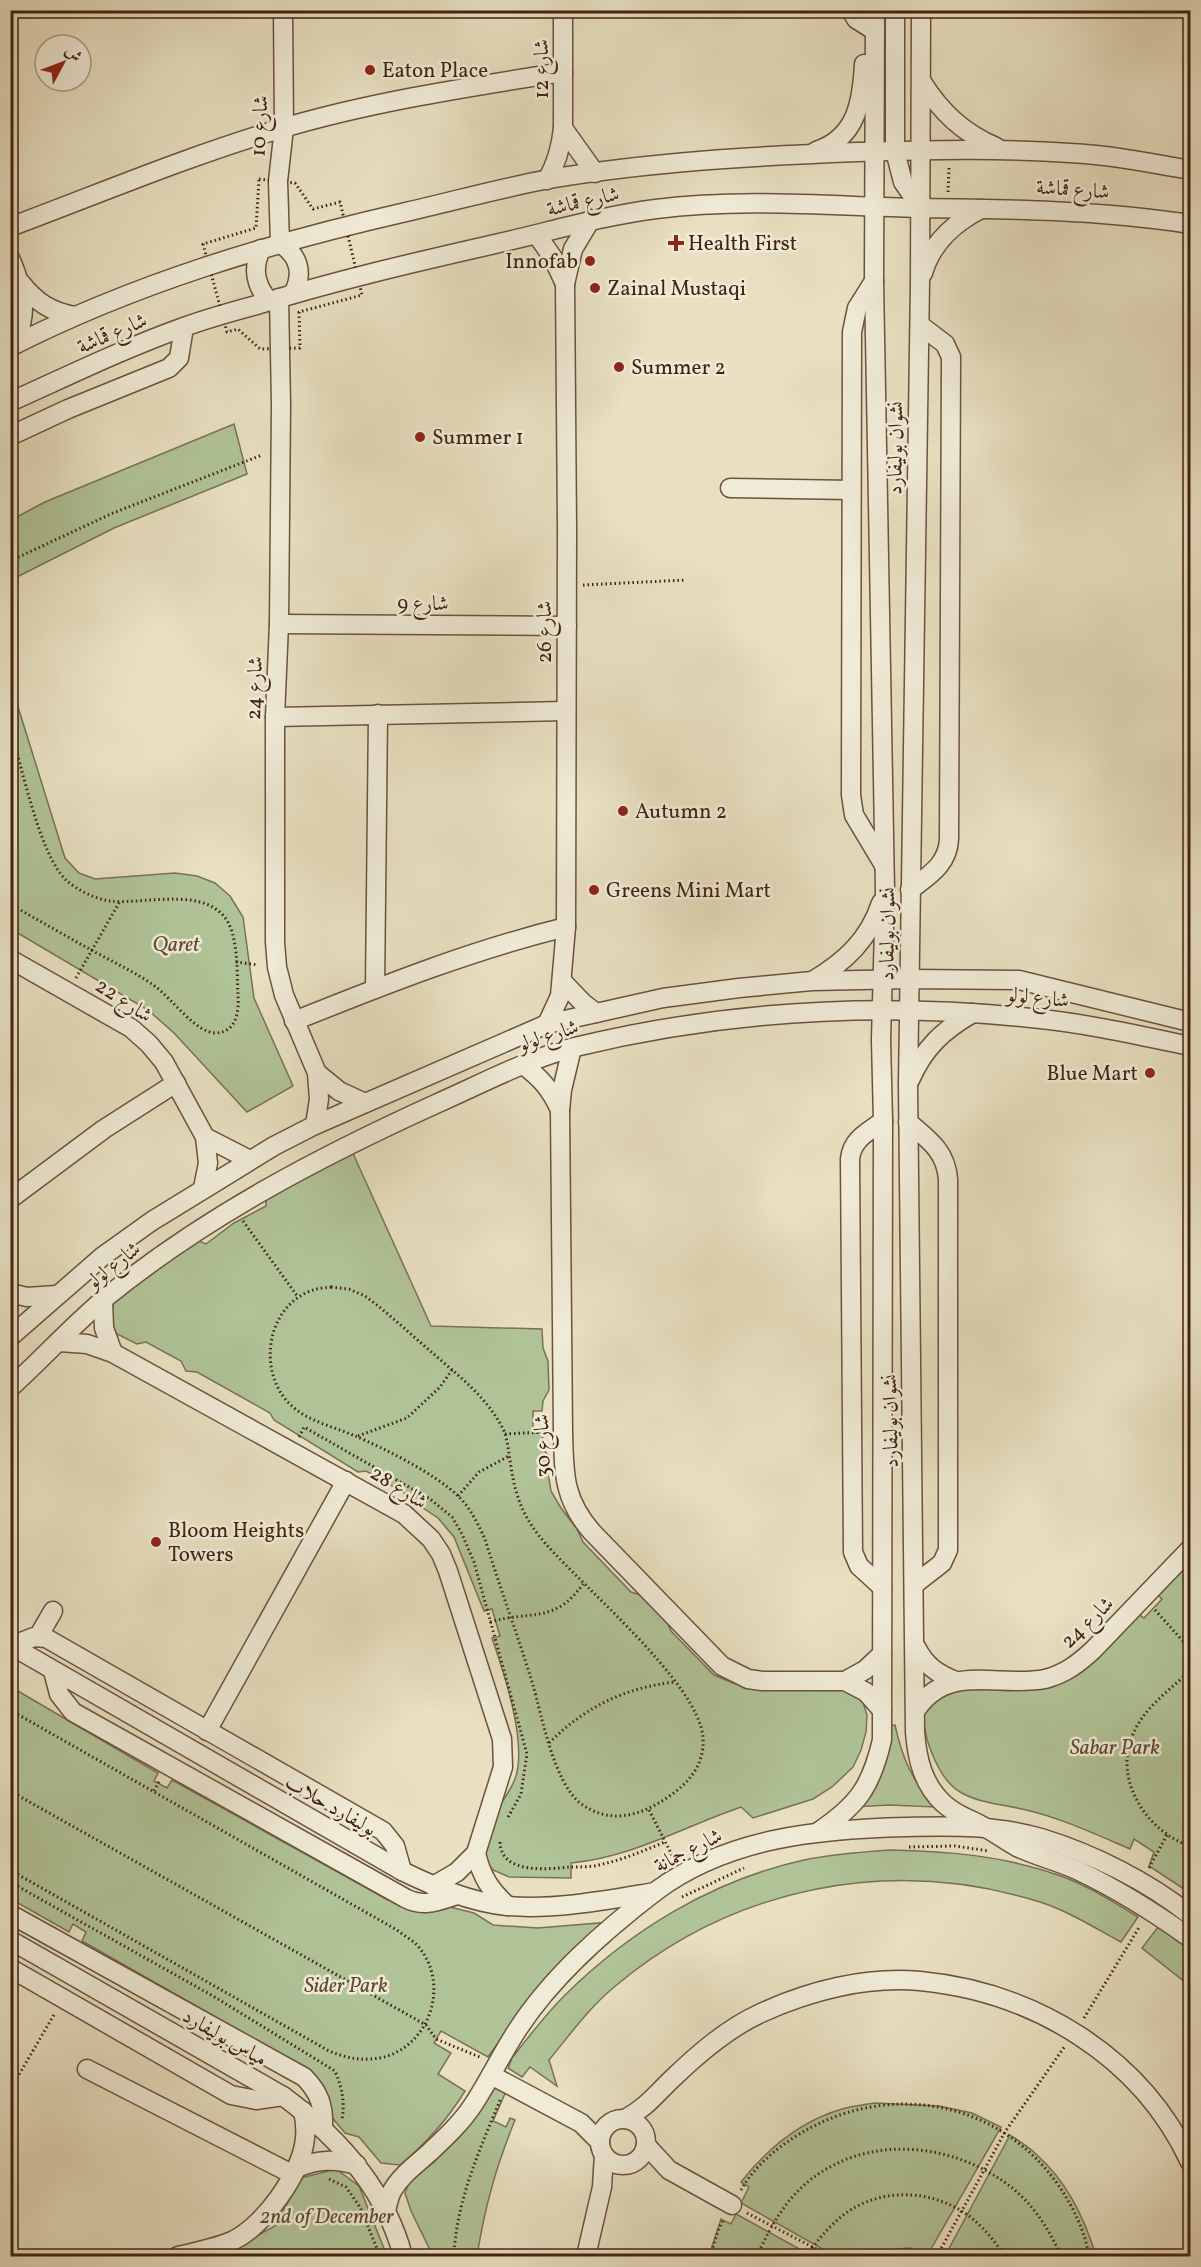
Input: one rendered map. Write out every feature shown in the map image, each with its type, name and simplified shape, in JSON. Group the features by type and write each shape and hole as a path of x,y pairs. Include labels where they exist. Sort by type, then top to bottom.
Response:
{"street":[{"name":"شارع 10","path":"280,243 278,181 284,128 284,10"},
{"name":"شارع 12","path":"547,180 556,164 564,128 563,10"},
{"path":"807,154 823,149 837,140 855,118 861,103 866,52 875,33 856,19 851,10"},
{"name":"نشوان بوليفارد","path":"818,1832 842,1816 862,1794 876,1768 882,1740 882,1010 885,866 874,281 875,10"},
{"path":"895,10 895,151 903,182 921,208"},
{"name":"نشوان بوليفارد","path":"923,12 908,1011 917,1758 926,1782 941,1802 961,1817 985,1827"},
{"path":"10,227 147,175 284,128 458,89 563,72"},
{"path":"922,82 934,101 949,118 982,141 1001,149"},
{"name":"شارع 12","path":"564,128 595,173"},
{"name":"شارع قماشة","path":"12,346 75,316 209,264 345,225 547,180 699,160 807,154 1001,149 1072,153 1144,161 1191,170"},
{"name":"شارع قماشة","path":"10,402 184,327 357,275 537,235 591,219 657,209 723,203 790,202 875,207 986,207 1092,212 1191,224"},
{"path":"920,283 926,264 947,231 965,217 986,207"},
{"name":"شارع 26","path":"547,1023 557,1003 562,981 566,927 565,284 573,249 591,219"},
{"name":"شارع 26","path":"537,235 553,258 565,284"},
{"path":"261,249 256,260 255,271 261,292 280,298 298,283 300,271 297,260 290,250 280,243"},
{"path":"10,258 21,283 31,296 44,306 59,313 75,316"},
{"path":"874,281 856,308 853,320 852,805 858,824 885,866"},
{"path":"12,346 23,315 21,283"},
{"name":"شارع 24","path":"280,298 281,448 279,624 275,717 275,942 277,966 284,994 317,1072 319,1099 315,1125"},
{"path":"910,890 943,862 947,855 949,839 951,357 945,344 920,326"},
{"path":"10,436 68,409 169,368 179,358 184,327"},
{"path":"730,488 851,490"},
{"name":"شارع 9","path":"279,624 567,626"},
{"path":"275,717 565,711"},
{"path":"375,989 378,714"},
{"path":"812,981 838,965 860,944 876,919 885,890"},
{"path":"294,1021 511,940 566,927"},
{"name":"شارع 22","path":"10,959 131,1028 149,1044 164,1062 205,1137 208,1163 203,1188"},
{"name":"شارع لولو","path":"10,1337 103,1256 152,1221 250,1160 315,1125 547,1023 663,998 739,988 812,981 883,979 1019,980 1191,1022"},
{"path":"562,981 572,993 596,1012"},
{"name":"شارع لولو","path":"10,1388 103,1300 162,1256 233,1208 393,1124 523,1065 572,1048 666,1028 761,1015 882,1010 1034,1018 1094,1026 1191,1046"},
{"path":"908,1084 918,1061 933,1041 952,1025 973,1013"},
{"name":"شارع 30","path":"572,1048 562,1090 560,1110 563,1431 565,1484 571,1502 580,1518 722,1666 741,1676 762,1681 845,1681"},
{"name":"شارع 30","path":"523,1065 539,1077 552,1092 560,1110"},
{"name":"شارع 24","path":"317,1072 339,1091 365,1103"},
{"path":"10,1199 104,1129 176,1083"},
{"path":"882,1587 860,1566 853,1552 850,1159 858,1139 883,1121"},
{"path":"908,1122 939,1150 947,1168 948,1179 948,1550 942,1563 915,1584"},
{"path":"205,1137 250,1160"},
{"path":"10,1293 27,1297 56,1295"},
{"path":"103,1300 104,1328 113,1353"},
{"name":"شارع 28","path":"59,1342 87,1344 113,1353 405,1514 431,1539 448,1571 502,1739 504,1753 499,1780 476,1853 457,1872 433,1886"},
{"path":"207,1731 346,1481"},
{"name":"شارع 24","path":"916,1710 933,1690 956,1681 1026,1680 1063,1673 1086,1657 1191,1549"},
{"path":"38,1637 53,1611"},
{"path":"11,1646 38,1637 50,1640 383,1831 395,1846 402,1871"},
{"name":"بوليفارد حلاب","path":"11,1646 402,1871 433,1886 458,1895 508,1906 558,1905 656,1891"},
{"name":"شارع 24","path":"915,1647 932,1669 956,1681"},
{"path":"845,1681 865,1670 882,1654"},
{"path":"83,1660 50,1669 59,1694 74,1712 415,1903 426,1904 458,1895"},
{"path":"845,1681 866,1692 882,1710"},
{"path":"985,1827 1018,1847 1110,1886 1145,1906 1191,1938"},
{"name":"شارع جمانة","path":"386,2210 399,2180 454,2130 499,2074 517,2031 546,1993 578,1959 656,1891 682,1874 736,1850 771,1840 818,1832 873,1828 985,1827 1039,1838 1091,1856 1141,1883 1191,1915"},
{"path":"476,1853 487,1883 496,1896 508,1906"},
{"path":"10,1914 304,2077 314,2088 321,2101 323,2127"},
{"name":"مياس بوليفارد","path":"10,1940 283,2096 323,2127 338,2142 357,2165 386,2210"},
{"path":"10,1968 231,2095 256,2100 283,2096"},
{"path":"586,2256 602,2187 603,2131 640,2111 712,2043 759,2014 810,1994 863,1983 918,1981 972,1988 1024,2005 1075,2032 1116,2062 1152,2099 1181,2142 1191,2162"},
{"path":"87,2069 295,2171"},
{"path":"499,2074 594,2120 639,2125 645,2138 669,2170"},
{"path":"499,2074 581,2123 615,2163 669,2170 732,2205"},
{"path":"602,2187 644,2152 652,2101"},
{"path":"178,2256 232,2241 250,2230 266,2215 295,2171 305,2140 303,2111"},
{"path":"295,2171 311,2162 326,2160 357,2165"},
{"path":"386,2210 403,2256"}],"path":[{"path":"10,561 113,513 281,448"},
{"path":"566,585 686,580"},
{"path":"10,728 51,861 66,880 86,894 108,901 184,900 199,901 212,907 224,917 231,930 236,962 238,1015 231,1027 219,1033 205,1031 157,988 10,904"},
{"path":"68,992 120,901"},
{"path":"236,962 277,966"},
{"path":"233,1208 298,1297"},
{"path":"331,1287 349,1289 365,1296 452,1370 478,1394 495,1415 505,1434 518,1504 529,1523 583,1584 632,1632 675,1682 700,1721 703,1738 702,1756 695,1773 684,1786 649,1810 631,1816 613,1817 594,1812 578,1802 566,1787 549,1743 485,1539 474,1516 458,1496 423,1471 357,1436 311,1418 293,1407 279,1391 271,1372 269,1351 273,1330 283,1312 298,1297 314,1289 331,1287"},
{"path":"357,1436 407,1418 440,1388 452,1370"},
{"path":"505,1434 563,1431"},
{"path":"458,1496 479,1472 509,1456"},
{"path":"467,1628 510,1616 540,1615 559,1609 574,1597 583,1584"},
{"path":"1144,1597 1191,1649"},
{"path":"1191,1671 1146,1713 1133,1732 1127,1755 1128,1778 1135,1800 1149,1819 1191,1846"},
{"path":"549,1743 572,1721 606,1700 651,1684 675,1682"},
{"path":"10,1710 397,1930 416,1944 429,1962 434,1984 433,2007 426,2025 410,2044 392,2055 370,2060 349,2058 329,2051 10,1870"},
{"path":"10,1791 426,2025 436,2039 499,2074 459,2216 454,2256"},
{"path":"649,1810 682,1874"},
{"path":"1141,1883 1168,1833"},
{"path":"900,1845 955,1846 997,1852"},
{"path":"679,1899 744,1868"},
{"path":"10,1882 213,1996 335,2071 343,2092 344,2108 338,2142"},
{"path":"937,2256 1005,2132 1075,2032 1140,1926"},
{"path":"10,2090 64,1998"},
{"path":"710,2256 719,2228 732,2205 744,2185 768,2157 798,2134 831,2117 866,2107 903,2103 940,2107 975,2117 1005,2132 1030,2151 1050,2173 1066,2197 1079,2223 1089,2256"},
{"path":"757,2256 771,2226 801,2188 822,2172 846,2159 872,2151 899,2148 926,2150 952,2157 984,2170 1007,2184 1026,2201 1042,2221 1061,2256"},
{"path":"323,2177 346,2187 360,2207 380,2256"},
{"path":"808,2256 812,2247 842,2215 864,2202 887,2195 912,2194 961,2210 994,2239 1005,2256"},
{"path":"732,2205 830,2256"},
{"path":"940,2252 945,2256"}],"green space":[{"path":"234,424 247,474 114,528 11,580 11,520 45,502"},
{"name":"Qaret","path":"10,681 65,858 79,873 95,879 175,873 197,876 215,883 230,896 243,917 254,998 293,1086 247,1112 174,1033 148,1010 11,929"},
{"path":"351,1149 431,1326 542,1329 543,1348 548,1361 549,1390 543,1401 542,1411 533,1411 533,1433 542,1433 544,1450 550,1458 548,1473 551,1491 577,1529 583,1542 631,1592 644,1596 666,1619 671,1631 714,1675 733,1683 749,1686 841,1683 862,1699 867,1715 866,1732 861,1750 853,1767 832,1787 813,1799 753,1818 741,1807 616,1855 571,1863 571,1878 509,1877 493,1870 485,1860 487,1828 515,1779 519,1747 513,1708 492,1638 500,1636 492,1609 484,1611 454,1537 438,1518 406,1494 366,1471 358,1472 274,1420 270,1413 197,1372 186,1371 181,1361 146,1342 137,1344 117,1334 109,1323 113,1293 191,1238 206,1244 234,1223 266,1206 266,1197"},
{"name":"Sabar Park","path":"1190,1559 1190,1893 1149,1866 1154,1852 1134,1839 1130,1849 1077,1826 1022,1809 982,1801 960,1792 944,1777 932,1754 924,1716 926,1704 934,1690 1057,1683 1077,1675 1092,1662 1134,1611 1144,1618 1162,1599 1153,1590"},
{"name":"Sider Park","path":"11,1687 158,1773 154,1781 167,1788 172,1780 388,1900 426,1911 450,1907 474,1913 493,1925 538,1928 611,1922 531,1997 488,2057 441,2031 434,2043 451,2053 438,2074 465,2091 436,2131 410,2157 400,2165 381,2163 359,2137 345,2133 329,2114 300,2065 82,1941 86,1932 73,1924 69,1932 11,1899"},
{"path":"895,1725 909,1769 935,1807 889,1805 854,1807 889,1726"},
{"path":"890,1850 977,1856 1040,1869 1081,1885 1138,1917 1121,1942 1081,1920 1040,1902 983,1888 926,1881 870,1882 814,1890 761,1904 709,1925 659,1953 613,1988 587,2014 549,2060 557,2086 530,2067 522,2077 508,2068 512,2058 544,2017 590,1971 617,1949 675,1911 706,1894 770,1869 825,1856"},
{"path":"1162,1922 1190,1942 1190,1986 1142,1948"},
{"path":"495,2087 507,2089 493,2121 506,2127 510,2118 515,2120 492,2187 477,2256 433,2256 411,2211 405,2193 410,2180 433,2163 461,2134 483,2097"},
{"path":"874,2103 939,2106 972,2113 1001,2127 928,2254 910,2248 886,2250 875,2256 835,2256 741,2203 749,2187 741,2182 762,2158 786,2138 827,2114"},
{"path":"1010,2135 1037,2155 1066,2189 1086,2228 1096,2256 945,2256"},
{"name":"2nd of December","path":"336,2169 359,2186 387,2256 220,2256 275,2226 301,2178"},
{"path":"736,2214 812,2256 709,2256 721,2219 731,2224"}],"place":[{"name":"Eaton Place","path":"370,70"},
{"name":"Health First","path":"676,243"},
{"name":"Innofab","path":"590,261"},
{"name":"Zainal Mustaqi","path":"595,288"},
{"name":"Summer 2","path":"619,367"},
{"name":"Summer 1","path":"420,437"},
{"name":"Autumn 2","path":"623,811"},
{"name":"Greens Mini Mart","path":"594,890"},
{"name":"Blue Mart","path":"1150,1073"},
{"name":"Bloom Heights Towers","path":"156,1542"}]}
